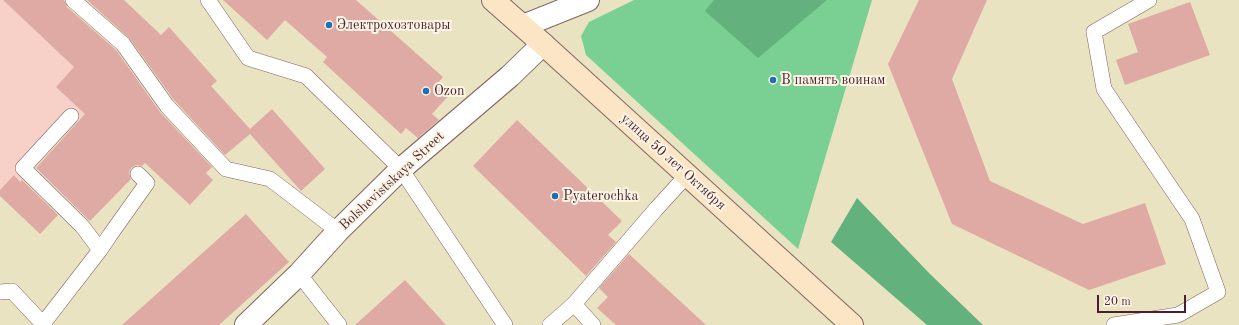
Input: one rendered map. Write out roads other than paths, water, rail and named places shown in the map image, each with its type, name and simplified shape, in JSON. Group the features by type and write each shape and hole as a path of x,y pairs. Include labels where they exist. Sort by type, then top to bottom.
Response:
{"main road":[{"name":"улица 50 лет Октября","path":"492,0 688,174 845,323"}],"street":[{"path":"523,26 588,0"},
{"name":"Bolshevistskaya Street","path":"246,325 299,274 338,231 401,169 510,76 543,44"}],"lane":[{"path":"73,0 123,44 167,106 226,169 270,179 338,231"},
{"path":"208,0 248,58 306,76 401,169 505,325"},
{"path":"1149,0 1094,32 1104,89 1192,219 1218,292 1178,314 1166,325"},
{"path":"71,116 23,168 82,226 100,250"},
{"path":"0,292 12,291 44,325 100,250 147,183 138,174"},
{"path":"550,325 574,304 688,174"},
{"path":"299,274 339,325"},
{"path":"574,304 593,325"},
{"path":"1114,325 1178,314"}],"place":[{"name":"Электрохозтовары","path":"329,25"},
{"name":"В память воинам","path":"773,80"},
{"name":"Ozon","path":"426,91"},
{"name":"Pyaterochka","path":"555,196"}]}
